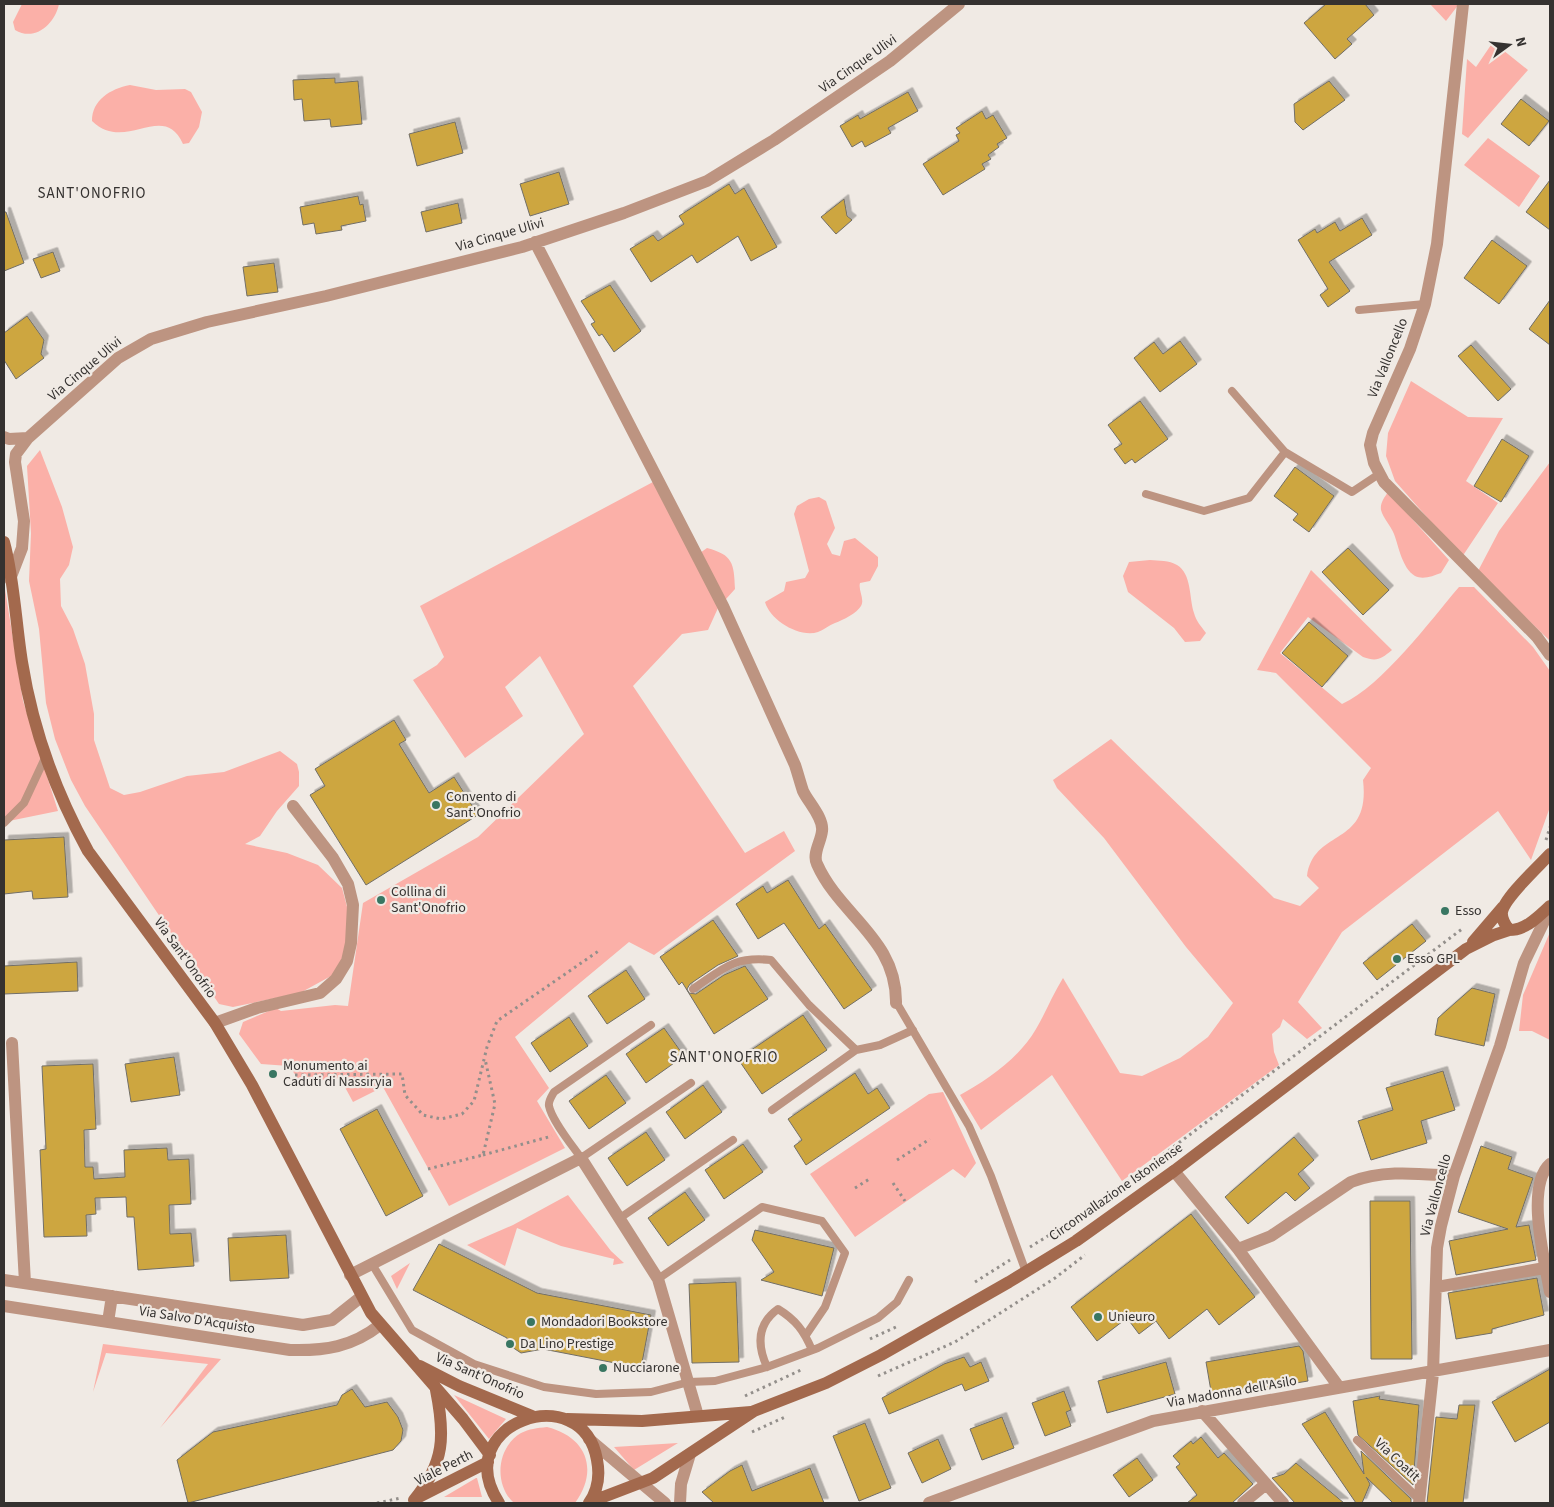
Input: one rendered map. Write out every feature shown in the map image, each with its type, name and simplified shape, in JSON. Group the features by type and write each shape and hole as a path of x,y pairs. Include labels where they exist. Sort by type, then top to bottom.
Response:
{"main road":[{"name":"Via Sant'Onofrio","path":"4,542 22,665 45,758 55,788 88,851 215,1023 252,1085 361,1297 380,1325 416,1363 489,1458"},
{"name":"Circonvallazione Istoniense","path":"1466,949 1548,852"},
{"path":"1503,907 1501,914 1503,922 1510,930"},
{"name":"Circonvallazione Istoniense","path":"589,1502 653,1478 754,1411 826,1383 881,1355 1026,1272 1076,1241 1174,1171 1466,949 1494,935 1517,930 1529,924 1550,908"},
{"name":"Via Sant'Onofrio","path":"416,1363 458,1386 532,1416"},
{"name":"Via Sant'Onofrio","path":"411,1501 429,1482 436,1466 443,1432 435,1388"},
{"name":"Circonvallazione Istoniense","path":"532,1416 548,1415 564,1419 642,1421 754,1411"},
{"path":"498,1503 492,1494 488,1478 489,1458 496,1441 506,1430 518,1421 532,1416"},
{"path":"564,1419 578,1427 589,1439 596,1454 599,1470 597,1487 589,1502"},
{"name":"Viale Perth","path":"411,1501 489,1458"}],"street":[{"name":"Via Cinque Ulivi","path":"10,579 22,548 24,521 15,462 16,454 28,438 118,358 151,339 208,322 326,296 535,242 624,213 707,181 774,140 890,61 960,4"},
{"name":"Via Valloncello","path":"1464,4 1437,244 1425,304 1410,349 1373,432 1370,451 1379,474 1467,568 1537,637 1550,655"},
{"path":"535,242 723,606 795,765 803,792 823,830 816,861 825,882 872,935 887,958 896,989 895,1001"},
{"path":"4,437 9,439 28,438"},
{"path":"215,1023 257,1008 320,994 336,979 346,961 351,943 353,905 348,884 333,858 293,806"},
{"name":"Via Valloncello","path":"1419,1501 1433,1373 1436,1287 1441,1226 1454,1176 1500,1046 1524,962 1550,908"},
{"path":"12,1043 25,1283"},
{"path":"350,1275 581,1158 658,1279 698,1416"},
{"path":"1550,1164 1544,1170 1538,1194 1550,1292"},
{"path":"1174,1171 1238,1249 1339,1388"},
{"path":"1238,1249 1271,1236 1351,1182 1363,1178 1400,1174 1454,1176"},
{"path":"1436,1287 1548,1268"},
{"name":"Via Salvo D'Acquisto","path":"4,1280 303,1324 332,1320 361,1297"},
{"path":"108,1322 112,1296"},
{"name":"Via Salvo D'Acquisto","path":"4,1306 290,1350 310,1351 350,1344 380,1325"},
{"name":"Via Madonna dell'Asilo","path":"929,1503 1153,1421 1202,1411 1433,1373 1550,1350"},
{"path":"1202,1411 1283,1503"},
{"path":"589,1439 665,1503"},
{"path":"680,1503 681,1484 690,1454"},
{"path":"1243,1503 1266,1484"}],"lane":[{"path":"1359,310 1425,304"},
{"path":"1232,390 1285,452 1352,492 1379,474"},
{"path":"1146,494 1204,511 1249,498 1285,452"},
{"path":"4,823 24,803 45,758"},
{"path":"693,989 733,962 751,958 771,960 809,1005 856,1050"},
{"path":"895,1001 969,1126 991,1176 1026,1272"},
{"path":"651,1025 554,1092 550,1098 549,1106 557,1122 581,1158 691,1083"},
{"path":"772,1110 856,1050 880,1045 913,1030"},
{"path":"620,1218 733,1140"},
{"path":"658,1279 762,1207 822,1221 845,1253 825,1307 806,1335"},
{"path":"372,1264 412,1330 474,1364 544,1387 596,1394 651,1392 689,1382 715,1381 767,1367 812,1350 878,1318 897,1302 909,1280"},
{"path":"767,1367 762,1357 760,1338 768,1316 778,1309 792,1318 806,1335 812,1350"},
{"name":"Via Coatit","path":"1356,1440 1419,1501"}],"path":[{"path":"1548,852 1550,827"},
{"path":"971,1284 1090,1210 1467,925"},
{"path":"295,1075 402,1074 405,1095 423,1115 442,1119 462,1114 474,1101 496,1021 600,950"},
{"path":"483,1155 495,1104 485,1056"},
{"path":"428,1169 557,1134"},
{"path":"897,1160 930,1139"},
{"path":"856,1188 871,1178"},
{"path":"893,1182 905,1201"},
{"path":"869,1339 905,1323"},
{"path":"744,1396 806,1368"}],"shaded area":[{"path":"22,4 59,4 49,24 43,29 30,34 15,30 13,22"},
{"path":"1430,4 1459,4 1446,21"},
{"path":"1493,42 1528,70 1468,138 1462,134 1467,59 1476,67"},
{"path":"130,85 156,90 185,89 191,92 202,112 199,127 189,143 183,144 175,132 165,126 118,132 105,130 92,121 95,107 99,101 116,89"},
{"path":"1488,138 1540,176 1519,207 1464,165"},
{"path":"1411,381 1468,417 1503,418 1466,481 1498,503 1462,557 1395,481 1386,456 1388,433"},
{"path":"40,450 62,507 73,547 69,565 60,579 61,606 73,629 85,664 94,714 94,740 110,788 124,795 140,792 187,776 224,772 280,751 297,764 299,786 277,811 260,836 245,844 287,853 318,865 342,888 353,929 342,970 300,993 233,1007 219,1004 85,806 71,780 55,739 46,703 39,629 29,581 31,533 27,466"},
{"path":"1550,462 1550,641 1478,571 1499,531"},
{"path":"653,482 693,558 707,548 727,557 733,566 735,589 718,608 708,630 682,634 633,686 745,853 784,831 795,851 654,955 629,942 515,1037 549,1088 537,1101 565,1148 449,1206 383,1087 353,1102 340,1078 301,1083 289,1066 261,1064 239,1034 243,1022 276,1008 281,1011 335,1005 348,1006 363,903 478,837 584,734 540,656 505,687 523,716 465,758 413,680 437,665 444,657 420,606"},
{"path":"1388,492 1449,560 1441,573 1421,578 1415,576 1407,568 1393,531 1381,510 1382,503"},
{"path":"819,497 826,501 835,528 827,544 832,554 840,556 844,541 855,538 878,557 878,566 870,581 860,583 862,603 859,609 850,616 818,632 810,633 794,630 786,626 773,615 765,602 784,591 786,582 805,578 809,571 794,514 797,506 809,499"},
{"path":"1167,561 1174,563 1182,569 1188,580 1195,616 1206,633 1200,641 1185,642 1174,628 1128,592 1123,576 1129,562"},
{"path":"1311,570 1392,650 1379,659 1363,657 1308,617 1280,653 1342,704 1358,695 1373,683 1405,652 1459,587 1474,587 1533,647 1550,671 1550,807 1531,860 1498,811 1342,932 1298,1002 1322,1028 1307,1039 1283,1019 1280,1027 1272,1034 1274,1052 1279,1065 1122,1181 1052,1075 981,1130 960,1095 992,1075 1021,1049 1036,1029 1063,978 1120,1073 1142,1076 1180,1058 1208,1037 1233,1003 1186,947 1104,838 1057,788 1053,780 1111,739 1274,898 1300,906 1319,888 1307,876 1312,861 1320,850 1351,827 1359,817 1363,802 1363,780 1371,768 1276,673 1257,670"},
{"path":"4,583 23,701 58,811 4,822"},
{"path":"1550,932 1550,1040 1532,1031 1519,1031 1523,995"},
{"path":"943,1092 976,1163 965,1178 953,1169 855,1237 810,1174 929,1094"},
{"path":"568,1195 611,1251 624,1263 613,1265 614,1259 561,1246 517,1228 505,1266 467,1245 513,1225"},
{"path":"410,1263 397,1289 391,1276"},
{"path":"103,1344 221,1359 160,1428 208,1364 106,1353 93,1392"},
{"path":"454,1395 506,1419 489,1439"},
{"path":"547,1427 572,1438 585,1456 587,1467 586,1479 582,1491 575,1503 514,1503 503,1487 501,1467 503,1457 513,1440 521,1433"},
{"path":"678,1443 634,1470 614,1447"},
{"path":"476,1478 482,1497 444,1497"}],"building":[{"path":"1326,4 1365,4 1374,15 1347,39 1352,44 1335,59 1304,23"},
{"path":"335,78 335,83 358,81 362,124 331,127 330,119 304,121 302,99 294,100 293,80"},
{"path":"1329,81 1345,100 1303,130 1295,122 1294,104"},
{"path":"908,92 918,111 888,128 891,133 865,147 862,141 852,147 840,126 858,115 860,119"},
{"path":"1521,99 1549,121 1529,146 1501,124"},
{"path":"982,111 986,119 993,115 1007,138 997,144 999,147 988,155 991,159 982,164 985,169 943,195 923,164 959,141 956,135 960,133 956,128"},
{"path":"455,122 463,153 417,166 409,134"},
{"path":"559,172 569,204 530,216 520,184"},
{"path":"1550,180 1550,230 1526,212"},
{"path":"729,184 735,194 744,188 777,247 751,261 738,236 697,263 692,255 651,282 630,249 653,235 658,241 684,224 679,216"},
{"path":"358,196 360,205 363,204 366,221 341,226 342,230 316,234 314,223 303,225 300,207"},
{"path":"844,199 847,216 852,220 836,234 821,217"},
{"path":"458,203 462,223 426,232 421,212"},
{"path":"4,212 6,212 24,263 4,271"},
{"path":"1362,218 1372,235 1329,262 1350,291 1328,307 1320,295 1328,289 1298,240 1315,229 1317,233 1335,222 1340,231"},
{"path":"1492,240 1527,266 1499,304 1464,278"},
{"path":"53,252 60,271 41,278 33,259"},
{"path":"274,263 278,292 247,296 243,267"},
{"path":"610,285 641,331 614,352 602,334 599,336 591,324 595,322 581,301"},
{"path":"1550,300 1550,345 1529,329"},
{"path":"27,316 44,340 41,354 44,358 16,379 4,360 4,333"},
{"path":"1180,341 1197,364 1160,392 1134,358 1154,342 1163,354"},
{"path":"1471,345 1511,389 1498,401 1458,356"},
{"path":"1140,401 1168,439 1135,463 1132,459 1125,464 1114,449 1122,444 1108,425"},
{"path":"1502,439 1529,456 1501,502 1474,486"},
{"path":"1295,467 1334,496 1309,532 1293,520 1298,514 1274,496"},
{"path":"1348,548 1389,590 1363,615 1322,572"},
{"path":"1309,622 1348,656 1322,687 1282,653"},
{"name":"Convento di Sant'Onofrio","path":"394,720 406,740 399,744 429,793 454,777 478,815 366,885 310,795 325,786 315,769"},
{"path":"64,837 68,897 33,899 32,891 4,894 4,840"},
{"path":"788,880 819,929 825,924 872,990 844,1009 784,923 758,939 736,904 763,886 767,893"},
{"path":"713,920 738,956 718,965 690,984 687,989 689,993 696,994 724,975 745,966 768,999 714,1034 682,982 679,985 660,957"},
{"path":"1412,924 1426,941 1377,980 1363,963"},
{"path":"77,962 78,991 4,994 4,966"},
{"path":"626,970 645,999 607,1024 588,996"},
{"path":"1472,988 1495,994 1484,1046 1435,1035 1438,1018"},
{"path":"803,1015 827,1050 762,1094 738,1059"},
{"path":"569,1017 588,1046 550,1072 531,1043"},
{"path":"664,1028 684,1056 646,1083 626,1054"},
{"path":"174,1057 180,1095 131,1102 125,1064"},
{"path":"93,1064 96,1129 84,1130 85,1167 93,1167 94,1179 125,1177 124,1150 167,1148 168,1160 189,1159 191,1204 169,1205 170,1234 191,1233 194,1266 138,1270 134,1217 127,1217 126,1197 95,1198 96,1214 86,1215 87,1236 44,1237 40,1150 46,1149 42,1066"},
{"path":"1443,1071 1455,1110 1421,1121 1427,1143 1371,1160 1358,1121 1393,1110 1386,1088"},
{"path":"855,1073 868,1094 877,1088 890,1108 806,1165 794,1146 802,1140 788,1119"},
{"path":"606,1075 626,1103 589,1129 569,1101"},
{"path":"703,1085 722,1112 685,1139 666,1112"},
{"path":"377,1109 423,1196 386,1216 340,1129"},
{"path":"646,1132 665,1160 627,1186 608,1158"},
{"path":"1294,1137 1314,1160 1298,1174 1310,1188 1295,1201 1286,1192 1248,1224 1225,1197"},
{"path":"743,1144 763,1172 724,1199 705,1170"},
{"path":"1481,1146 1512,1157 1508,1169 1533,1178 1516,1227 1529,1225 1536,1260 1456,1275 1449,1241 1508,1229 1458,1212"},
{"path":"685,1192 705,1220 668,1246 648,1218"},
{"path":"1370,1201 1410,1201 1412,1359 1371,1359"},
{"path":"1191,1214 1255,1297 1219,1325 1207,1309 1169,1339 1156,1321 1139,1334 1127,1318 1097,1341 1071,1307"},
{"path":"755,1230 834,1248 822,1296 761,1280 774,1272 752,1240"},
{"path":"286,1235 289,1278 230,1281 228,1238"},
{"path":"439,1244 537,1293 651,1315 641,1368 543,1349 521,1353 509,1345 507,1338 413,1290"},
{"path":"1537,1278 1544,1315 1492,1329 1492,1333 1456,1339 1448,1293"},
{"path":"736,1282 739,1362 692,1363 689,1284"},
{"path":"1299,1346 1303,1351 1308,1381 1212,1397 1206,1362"},
{"path":"964,1357 970,1367 981,1362 989,1381 965,1391 962,1384 889,1414 882,1398 944,1364"},
{"path":"1166,1362 1175,1394 1107,1413 1098,1381"},
{"path":"1550,1369 1550,1422 1515,1442 1492,1402"},
{"path":"352,1389 365,1407 387,1402 398,1417 403,1430 401,1441 393,1450 188,1503 177,1460 213,1432 337,1405 342,1395"},
{"path":"1064,1391 1071,1410 1066,1412 1071,1426 1045,1436 1032,1403"},
{"path":"1380,1396 1379,1399 1419,1405 1413,1485 1358,1435 1353,1401"},
{"path":"1459,1405 1475,1405 1463,1503 1427,1503 1436,1417 1457,1419"},
{"path":"1325,1412 1364,1474 1361,1451 1411,1499 1411,1503 1393,1503 1366,1477 1370,1484 1362,1503 1356,1503 1302,1424"},
{"path":"1002,1417 1014,1448 982,1460 970,1429"},
{"path":"865,1423 891,1488 859,1501 833,1436"},
{"path":"1201,1437 1218,1458 1224,1453 1253,1484 1232,1503 1187,1503 1197,1495 1176,1467 1180,1464 1173,1456 1191,1441 1193,1444"},
{"path":"938,1439 951,1469 922,1483 908,1453"},
{"path":"1137,1458 1153,1480 1129,1497 1113,1475"},
{"path":"1296,1463 1344,1503 1295,1503 1272,1478 1284,1474"},
{"path":"742,1465 752,1491 810,1468 824,1503 714,1503 702,1492 730,1471"}],"place":[{"name":"Convento di Sant'Onofrio","path":"436,805"},
{"name":"Collina di Sant'Onofrio","path":"381,900"},
{"name":"Esso","path":"1445,911"},
{"name":"Esso GPL","path":"1397,959"},
{"name":"Monumento ai Caduti di Nassiryia","path":"273,1074"},
{"name":"Unieuro","path":"1098,1317"},
{"name":"Mondadori Bookstore","path":"531,1322"},
{"name":"Da Lino Prestige","path":"510,1344"},
{"name":"Nucciarone","path":"603,1368"}],"district":[{"name":"SANT'ONOFRIO","path":"92,193"},
{"name":"SANT'ONOFRIO","path":"724,1057"}]}
